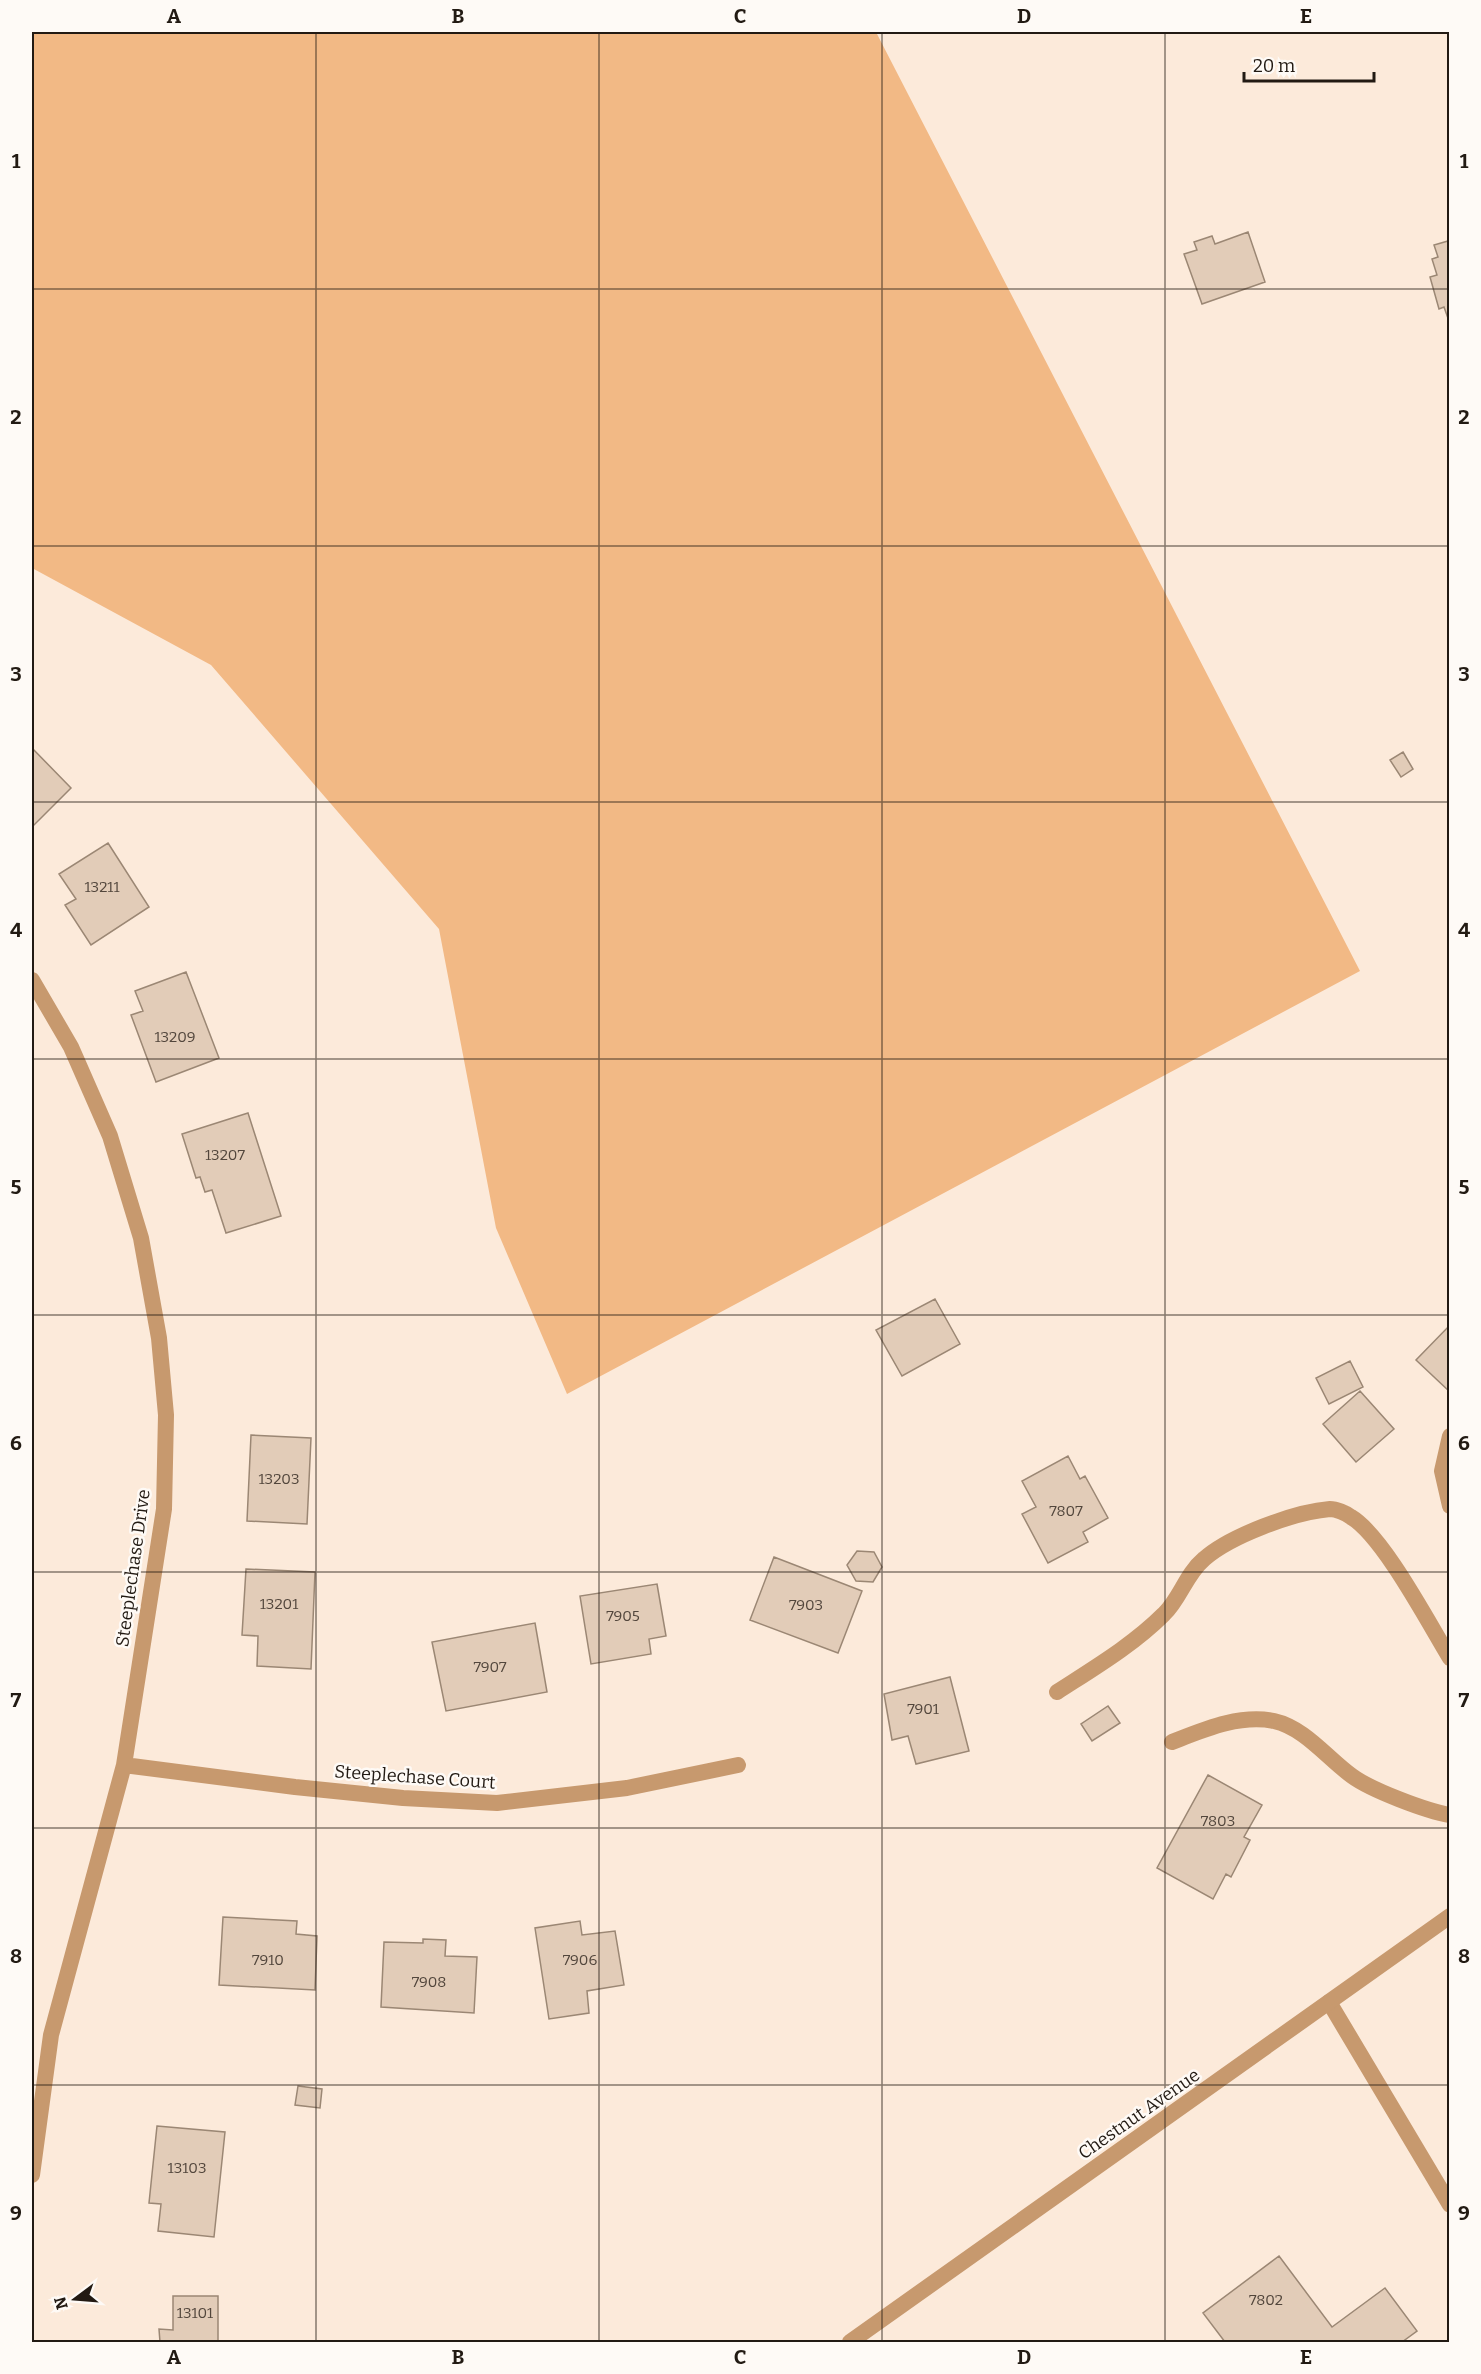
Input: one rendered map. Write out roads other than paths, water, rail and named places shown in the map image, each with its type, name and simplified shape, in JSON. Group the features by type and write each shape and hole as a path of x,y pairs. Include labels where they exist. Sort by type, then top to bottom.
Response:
{"street":[{"name":"Steeplechase Drive","path":"32,980 71,1047 110,1136 141,1238 159,1338 166,1415 164,1509 124,1765 51,2035 32,2175"},
{"path":"1449,1436 1442,1471 1449,1506"},
{"path":"1057,1692 1136,1638 1166,1613 1181,1587 1202,1560 1230,1540 1281,1521 1332,1509 1350,1516 1372,1533 1449,1658"},
{"path":"1172,1742 1224,1723 1273,1721 1298,1730 1354,1778 1394,1796 1449,1815"},
{"name":"Steeplechase Court","path":"124,1765 316,1789 497,1803 627,1788 738,1765"},
{"name":"Chestnut Avenue","path":"850,2343 1449,1916"},
{"path":"1329,2002 1449,2205"}]}
